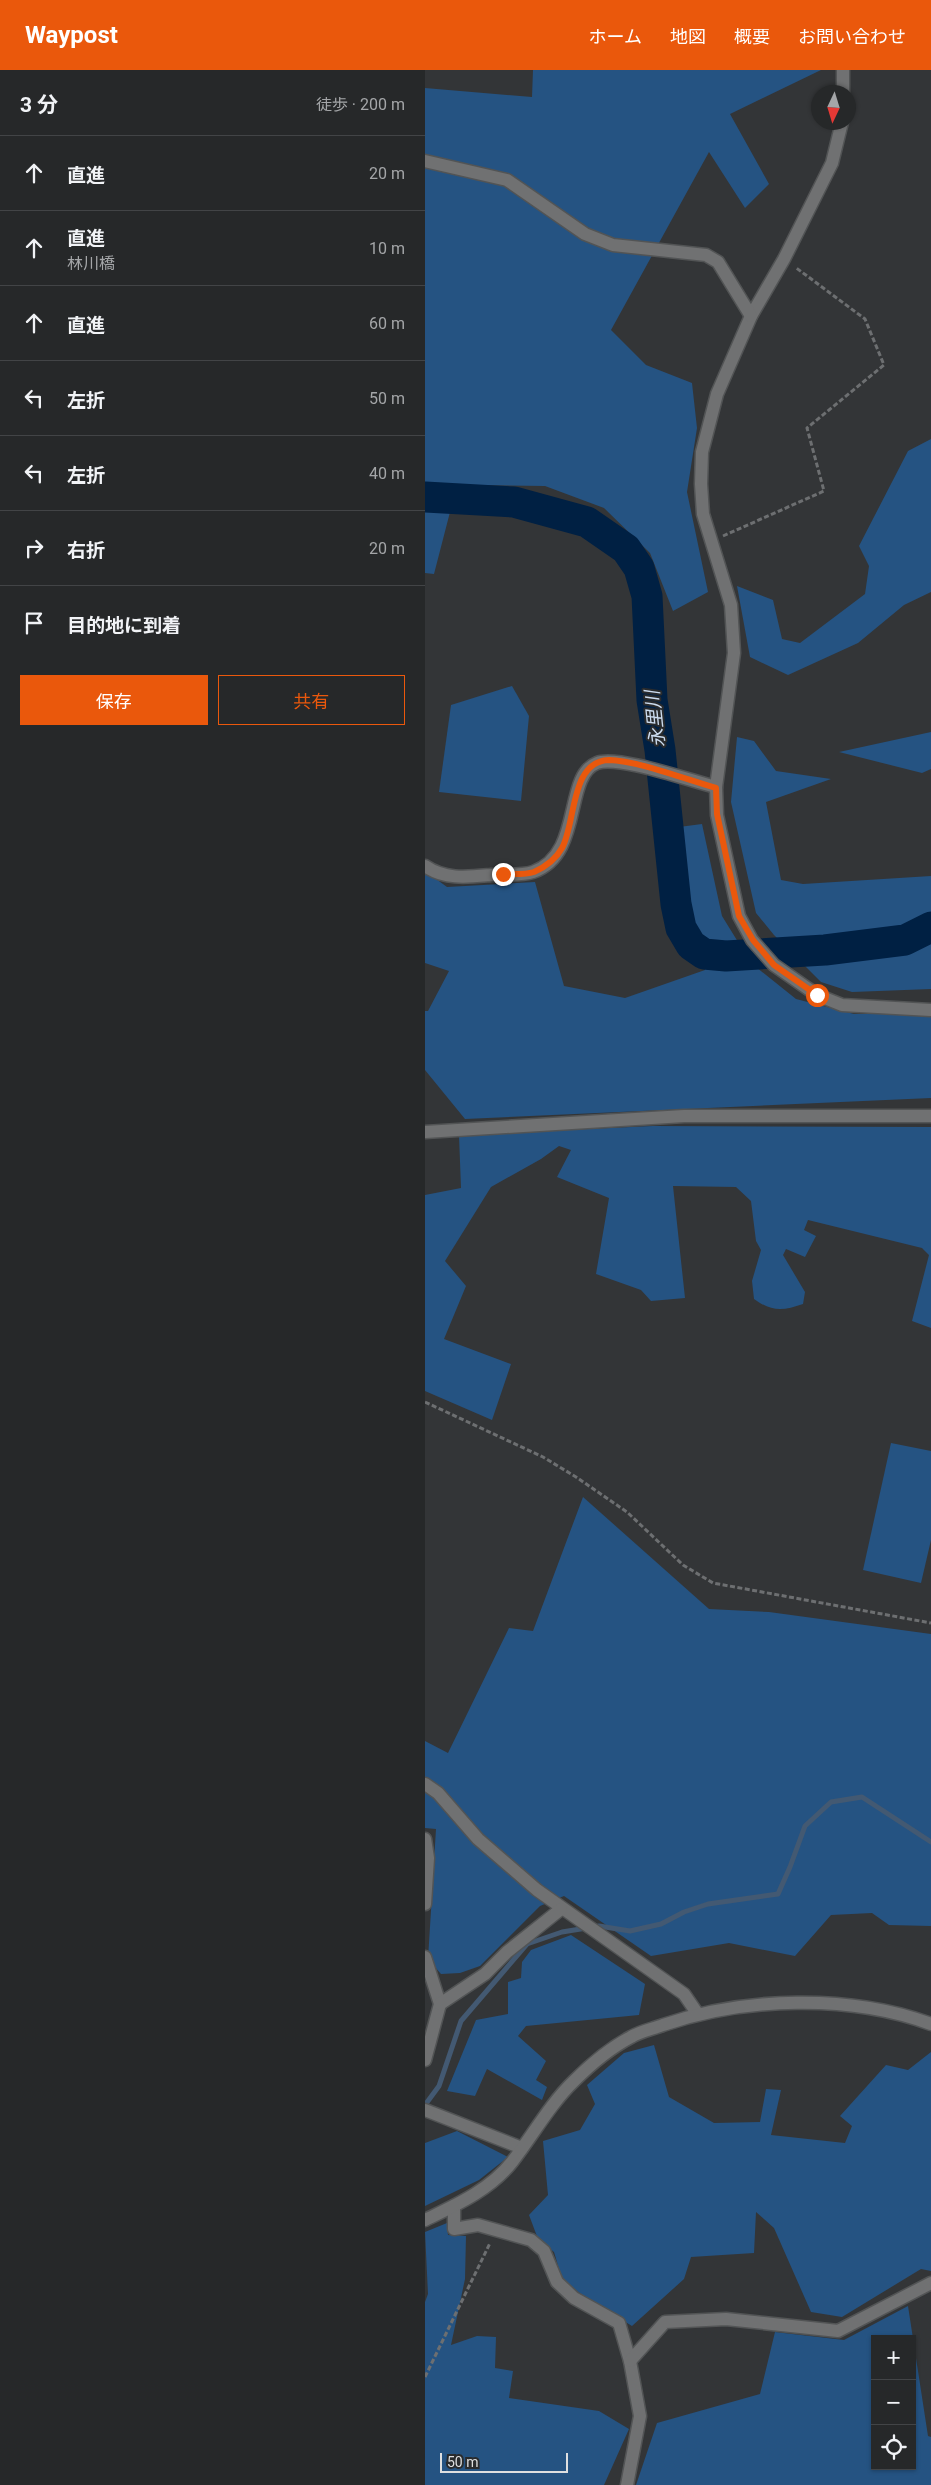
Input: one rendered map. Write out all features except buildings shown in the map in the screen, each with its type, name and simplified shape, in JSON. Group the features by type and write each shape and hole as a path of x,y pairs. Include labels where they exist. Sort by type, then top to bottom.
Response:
{"street":[{"path":"843,70 843,85"},
{"path":"840,130 832,163 784,259 751,316 717,394 702,452 701,484 703,514 731,605 734,653 716,788 717,814 739,916 753,940 774,965 817,995 842,1005 931,1010"},
{"path":"425,161 507,180 585,234 613,245 706,255 718,262 751,316"},
{"path":"425,866 432,871 461,878 532,873 550,863 563,847 582,779 588,768 598,762 609,760 716,788"},
{"path":"425,1132 684,1116 931,1116"},
{"path":"425,1784 438,1793 478,1839 561,1909 684,1994 697,2013"},
{"path":"425,1839 428,1858 425,1904"},
{"path":"440,2004 485,1974 507,1952 561,1909"},
{"path":"425,1957 440,2004 425,2060"},
{"path":"425,2220 454,2206 487,2186 511,2163 545,2115 573,2081 611,2049 633,2036 697,2013 790,2002 864,2007 931,2024"},
{"path":"427,2111 522,2148"},
{"path":"454,2206 454,2228 478,2225 531,2240 544,2251 557,2282 574,2298 619,2323 630,2361 640,2416 627,2485"},
{"path":"630,2361 665,2322 726,2320 838,2331 931,2282"}],"path":[{"path":"711,541 824,491 807,428 884,365 865,319 784,259"},
{"path":"425,1402 543,1457 627,1512 683,1565 713,1583 931,1623"},
{"path":"425,2377 496,2229"}],"shaded area":[{"path":"533,70 821,70 730,114 769,184 745,208 709,152 611,330 646,365 692,383 697,428 687,492 708,592 673,611 650,553 604,508 545,486 457,485 434,574 425,573 425,88 532,97"},
{"path":"931,439 931,592 904,605 858,643 788,675 750,657 737,586 773,600 782,639 800,643 865,594 869,566 859,546 908,451"},
{"path":"512,686 529,716 521,801 439,792 451,705"},
{"path":"931,732 931,769 922,773 839,752"},
{"path":"737,737 754,741 776,771 831,779 766,802 781,880 803,884 931,876 931,989 852,992 821,982 774,935 756,913 731,802"},
{"path":"702,824 722,916 751,963 796,999 854,1014 931,1014 931,1098 465,1119 425,1070 425,1011 428,1011 449,971 425,963 425,871 447,887 535,882 564,986 625,998 705,970 705,946 694,932 679,827"},
{"path":"653,1126 931,1127 931,1328 912,1321 929,1255 922,1248 808,1220 804,1230 816,1236 805,1257 786,1249 783,1255 805,1292 803,1304 778,1309 766,1306 754,1299 752,1281 761,1250 756,1241 751,1201 736,1187 673,1186 685,1298 651,1301 641,1290 596,1274 609,1198 557,1177 571,1150 559,1146 541,1159 491,1187 445,1261 466,1286 444,1339 511,1364 492,1420 425,1391 425,1195 461,1188 459,1135"},
{"path":"891,1443 931,1451 931,1540 921,1583 863,1570"},
{"path":"583,1497 709,1609 769,1612 931,1634 931,1926 889,1925 872,1913 831,1915 795,1956 729,1943 651,1956 564,1896 540,1906 480,1966 460,1973 441,1974 428,1959 436,1829 425,1828 425,1741 448,1753 509,1628 533,1631"},
{"path":"571,1935 645,1984 639,2015 526,2026 518,2036 546,2061 536,2080 547,2087 542,2100 487,2069 475,2096 447,2091 476,2020 508,2014 508,1982 521,1978 522,1962 531,1950"},
{"path":"654,2045 669,2097 714,2123 760,2122 766,2089 781,2090 771,2135 845,2143 852,2126 840,2116 886,2065 908,2070 931,2052 931,2271 921,2269 842,2317 811,2312 774,2228 756,2212 754,2253 691,2257 684,2279 632,2326 586,2298 562,2279 554,2252 538,2239 529,2215 548,2195 543,2141 580,2130 595,2104 587,2085 624,2053"},
{"path":"457,2131 508,2157 479,2180 425,2206 425,2143"},
{"path":"447,2223 448,2235 466,2236 465,2279 451,2345 477,2336 496,2337 495,2368 513,2371 509,2398 599,2411 629,2429 604,2485 425,2485 425,2302 428,2294 425,2232"},
{"path":"908,2306 912,2335 871,2335 871,2470 916,2470 916,2358 928,2436 931,2437 931,2485 636,2485 657,2423 760,2394 775,2332 844,2340"}],"waterway":[{"name":"永里川","path":"425,497 514,502 587,522 626,549 639,568 647,596 652,700 660,750 676,904 681,928 691,945 704,954 726,956 825,950 905,940 931,927"},
{"path":"425,2105 439,2086 461,2021 527,1944 562,1932 599,1926 630,1931 661,1924 684,1912 708,1904 778,1894 805,1826 831,1802 862,1797 931,1842"}],"route":[{"path":"503,874 532,873 550,863 563,847 582,779 588,768 598,762 609,760 716,788 717,814 739,916 753,940 774,965 817,995"}]}
